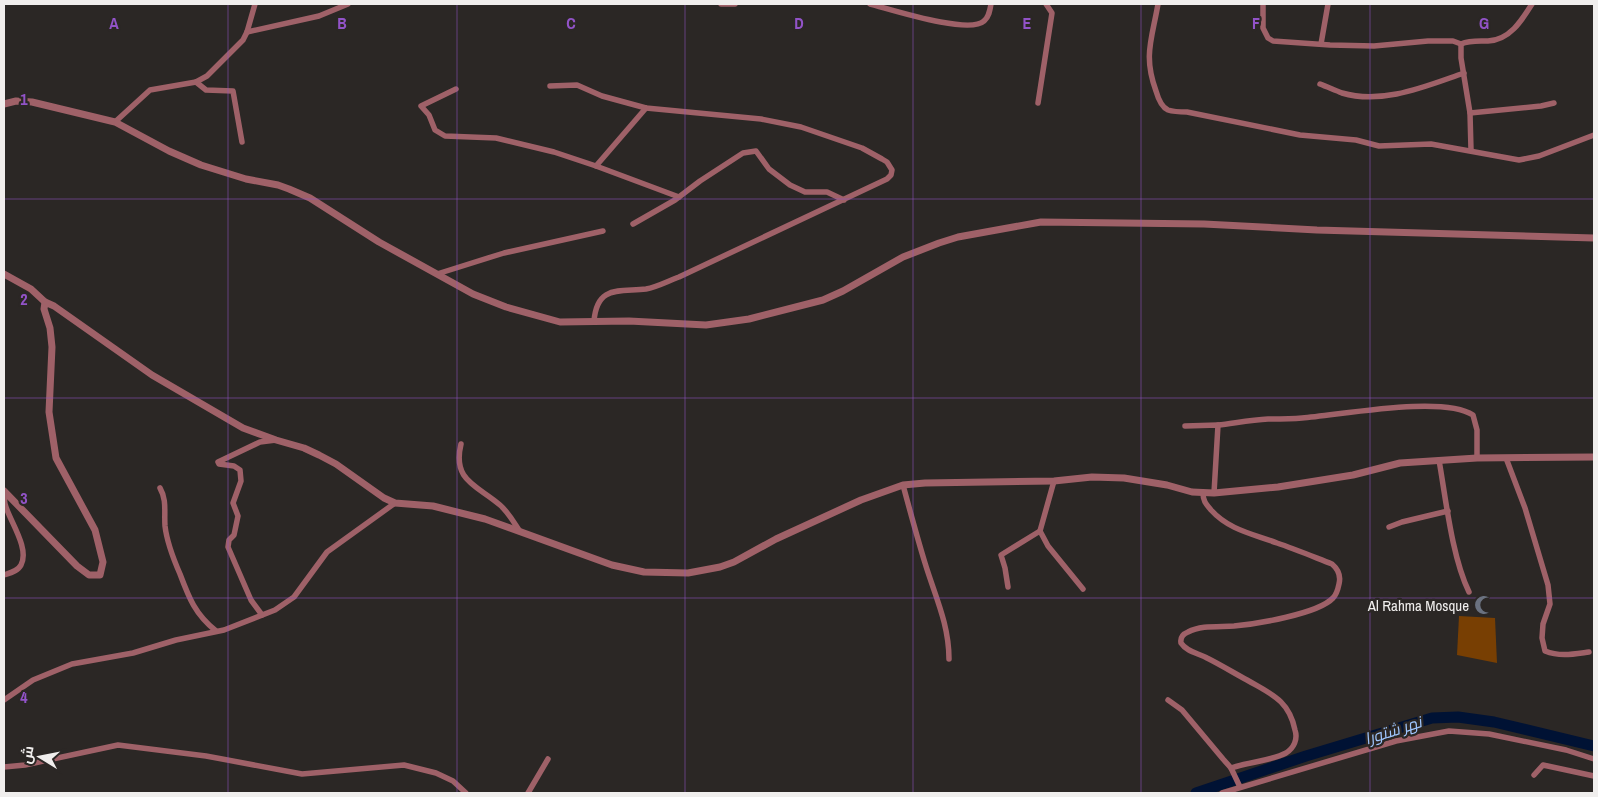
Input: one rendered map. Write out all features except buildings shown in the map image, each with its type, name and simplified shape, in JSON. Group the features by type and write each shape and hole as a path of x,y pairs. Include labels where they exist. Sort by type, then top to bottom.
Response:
{"street":[{"path":"115,122 150,90 196,82 207,76 243,40 248,32 255,4"},
{"path":"248,32 319,16 348,4"},
{"path":"721,4 735,4"},
{"path":"870,4 927,20 964,25 980,24 985,21 991,4"},
{"path":"1038,103 1052,13 1046,4"},
{"path":"1158,4 1148,50 1148,61 1157,96 1166,109 1293,134 1356,140 1379,146 1432,144 1519,160 1527,160 1594,135"},
{"path":"1263,4 1263,28 1268,38 1279,42 1374,46 1436,41 1453,41 1461,44 1498,39 1515,28 1532,4"},
{"path":"1320,44 1328,4"},
{"path":"1461,44 1470,113 1471,150"},
{"path":"1320,84 1342,93 1355,95 1392,94 1410,91 1464,73"},
{"path":"196,82 206,90 233,91 242,142"},
{"path":"550,86 577,85 602,96 646,108 783,123 862,148 887,162 892,170 887,180 659,285 646,289 608,293 598,303 594,321"},
{"path":"456,89 421,106 429,115 434,130 444,136 483,137 504,140 554,152 679,197"},
{"path":"4,104 16,101 32,102 115,122 201,165 246,179 278,185 300,194 379,242 472,294 506,307 553,321 629,321 706,325 749,319 823,300 843,291 903,257 939,243 958,237 1041,222 1204,224 1317,230 1594,238"},
{"path":"1470,113 1554,102"},
{"path":"596,166 646,108"},
{"path":"633,224 679,197 744,153 756,151 769,169 790,185 805,192 827,192 844,200"},
{"path":"437,274 504,253 603,231"},
{"path":"4,274 31,289 44,302 54,306 152,375 243,428 304,448 336,464 384,498 395,503 433,506 459,512 519,530 630,570 658,573 697,572 720,567 861,500 903,485 925,482 1124,478 1203,493 1214,493 1278,487 1353,475 1400,463 1477,458 1594,457"},
{"path":"4,492 78,566 89,575 100,575 103,562 95,530 56,458 50,412 52,346 44,302"},
{"path":"1185,426 1218,425 1267,419 1300,419 1402,407 1453,408 1462,409 1473,415 1477,430 1477,458"},
{"path":"1214,493 1218,425"},
{"path":"262,615 251,600 228,547 229,540 234,535 238,516 233,503 241,481 240,470 234,466 219,464 218,462 260,442 276,440"},
{"path":"461,444 459,462 465,478 501,506 519,530"},
{"path":"1506,458 1525,508 1548,584 1550,604 1543,624 1542,638 1545,652 1565,655 1590,652"},
{"path":"1439,460 1448,511 1463,577 1469,592"},
{"path":"1008,587 1001,555 1040,531 1054,480"},
{"path":"903,485 925,564 942,612 949,641 949,660"},
{"path":"160,488 164,496 168,545 185,590 198,613 216,631"},
{"path":"4,492 5,505 21,540 22,559 21,565 17,569 4,575"},
{"path":"1203,493 1203,500 1227,524 1332,564 1340,576 1339,585 1332,598 1309,610 1264,621 1200,628 1187,632 1182,636 1180,643 1187,649 1274,694 1282,701 1292,720 1296,734 1294,746 1291,749 1282,755 1231,768"},
{"path":"4,700 33,680 72,664 132,653 176,640 236,626 282,607 290,600 327,552 395,503"},
{"path":"1389,527 1448,511"},
{"path":"1040,531 1048,546 1083,589"},
{"path":"1168,700 1182,710 1231,768 1239,785"},
{"path":"1222,793 1239,785 1278,777 1396,741 1449,732 1489,734 1566,750 1594,759"},
{"path":"4,767 25,765 118,745 206,756 302,774 404,765 436,773 453,781 466,793"},
{"path":"528,793 548,759"},
{"path":"1534,775 1543,765 1594,776"}],"shaded area":[{"path":"1459,616 1495,618 1497,663 1457,655"}],"waterway":[{"name":"نهر شتورا","path":"1196,793 1306,756 1432,718 1458,717 1494,722 1594,746"}],"place":[{"name":"Al Rahma Mosque","path":"1484,605"}]}
